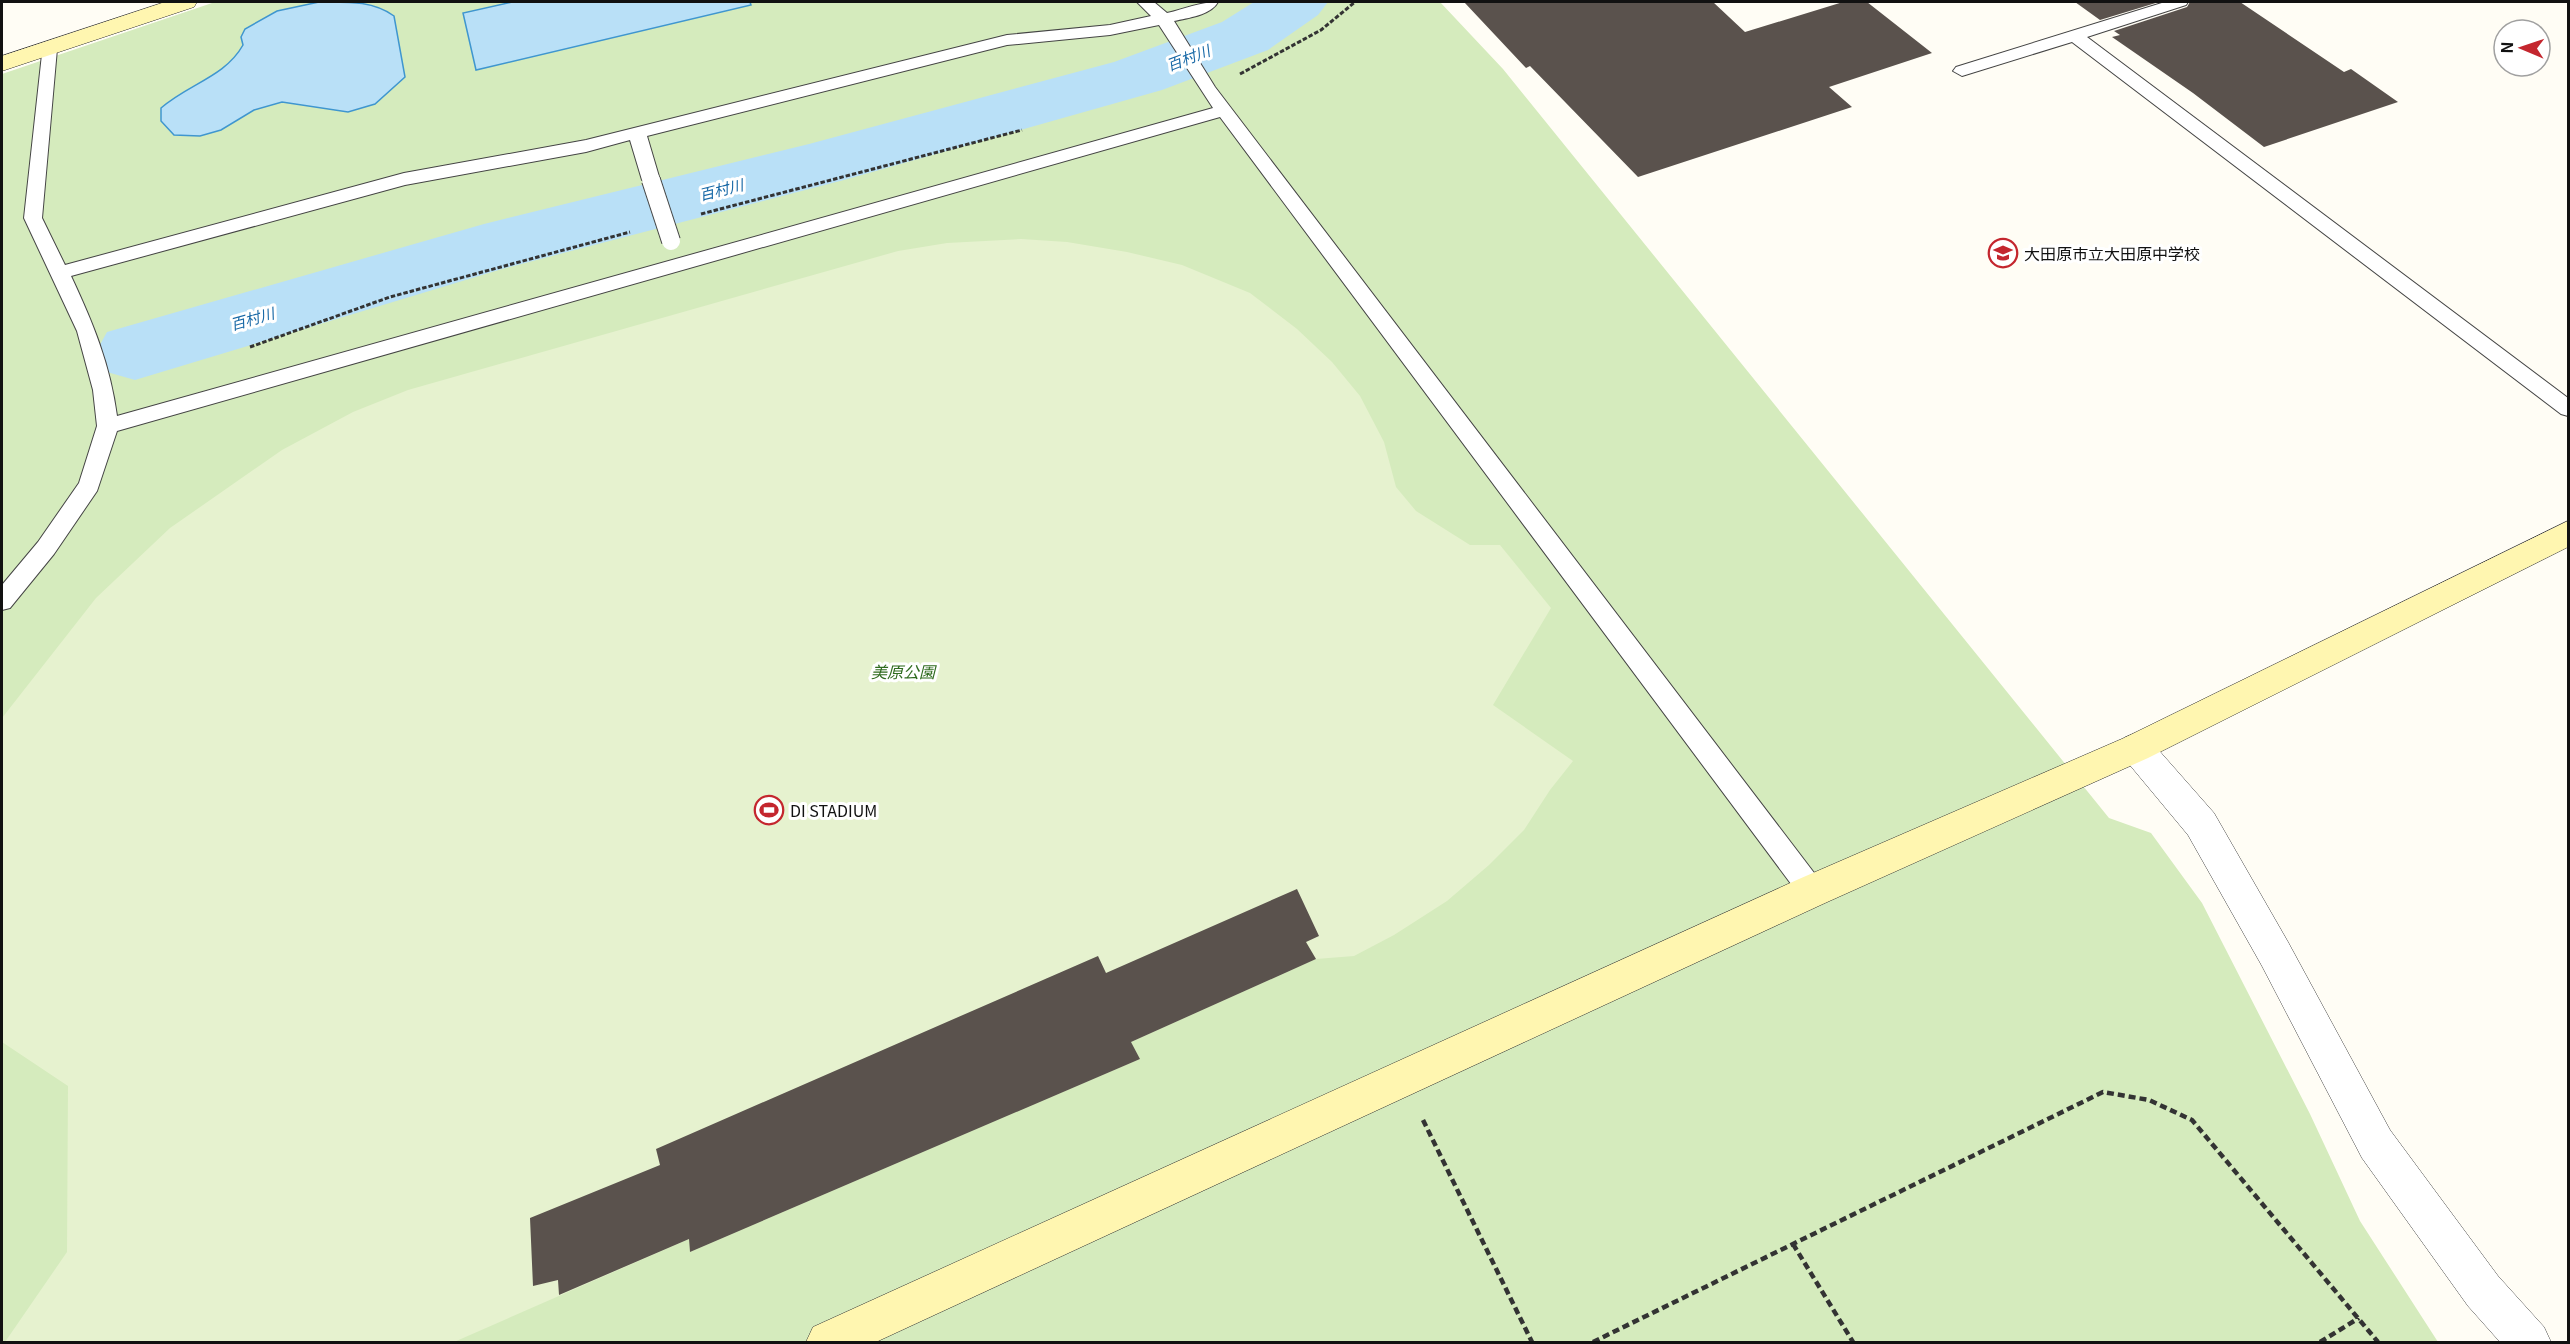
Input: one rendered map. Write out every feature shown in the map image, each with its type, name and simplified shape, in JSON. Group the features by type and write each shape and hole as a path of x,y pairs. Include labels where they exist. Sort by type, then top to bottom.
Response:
{"street":[{"path":"2,64 186,2"},
{"path":"828,1342 1812,891 2136,748 2568,533"},
{"path":"2136,748 2201,824 2275,954 2376,1144 2483,1291 2529,1342"}],"lane":[{"path":"1145,2 1164,19 1208,90 1812,891"},
{"path":"58,273 404,179 586,146 1008,40 1110,30 1190,13 1210,2"},
{"path":"1962,71 2180,2"},
{"path":"2074,35 2568,409"},
{"path":"2,601 46,548 89,485 108,426 103,390 87,331 33,218 49,50"},
{"path":"108,426 1224,110"},
{"path":"636,134 678,265"}],"path":[{"path":"1208,90 1252,69 1321,30 1355,2"},
{"path":"1403,1079 1532,1342"},
{"path":"1593,1342 2103,1092 2148,1100 2192,1120 2378,1342"},
{"path":"1792,1245 1853,1342"},
{"path":"2320,1342 2359,1318"}],"green space":[{"name":"美原公園","path":"215,2 1440,2 1503,69 2109,818 2151,833 2202,903 2310,1114 2360,1221 2438,1342 2,1342 2,74"},
{"name":"DI STADIUM","path":"1021,239 1067,242 1127,252 1182,265 1250,293 1297,329 1332,362 1360,396 1384,442 1396,487 1416,511 1470,545 1500,545 1551,608 1493,705 1573,761 1550,790 1524,830 1489,865 1447,901 1394,935 1354,956 1316,959 1131,1042 1140,1059 690,1252 689,1239 454,1342 5,1342 67,1252 68,1086 2,1042 2,718 96,598 170,528 282,450 353,412 408,390 898,251 947,243"}],"water":[{"path":"319,2 349,2 368,5 394,16 405,77 375,104 348,112 282,102 254,110 221,130 200,136 174,135 161,121 161,108 216,73 235,56 243,45 241,37 245,29 277,11"},
{"path":"512,2 750,2 751,5 476,70 463,13"}],"building":[{"path":"1464,2 1713,2 1745,32 1843,2 1867,2 1932,53 1829,87 1852,107 1638,177 1530,66 1526,68"},
{"path":"2075,2 2159,2 2100,20"},
{"path":"2190,2 2240,2 2344,72 2351,69 2398,102 2264,147 2193,93 2112,37 2120,35 2114,31 2187,7"},
{"path":"1297,889 1319,936 1306,942 1316,959 1131,1042 1140,1059 690,1252 689,1239 559,1295 558,1280 533,1286 530,1218 660,1165 656,1149 1098,956 1106,973"}],"waterway":[{"name":"百村川","path":"135,352 484,249 819,164 1138,76 1245,36 1296,2"}],"place":[{"name":"大田原市立大田原中学校","path":"2003,253"},
{"name":"DI STADIUM","path":"769,810"}]}
